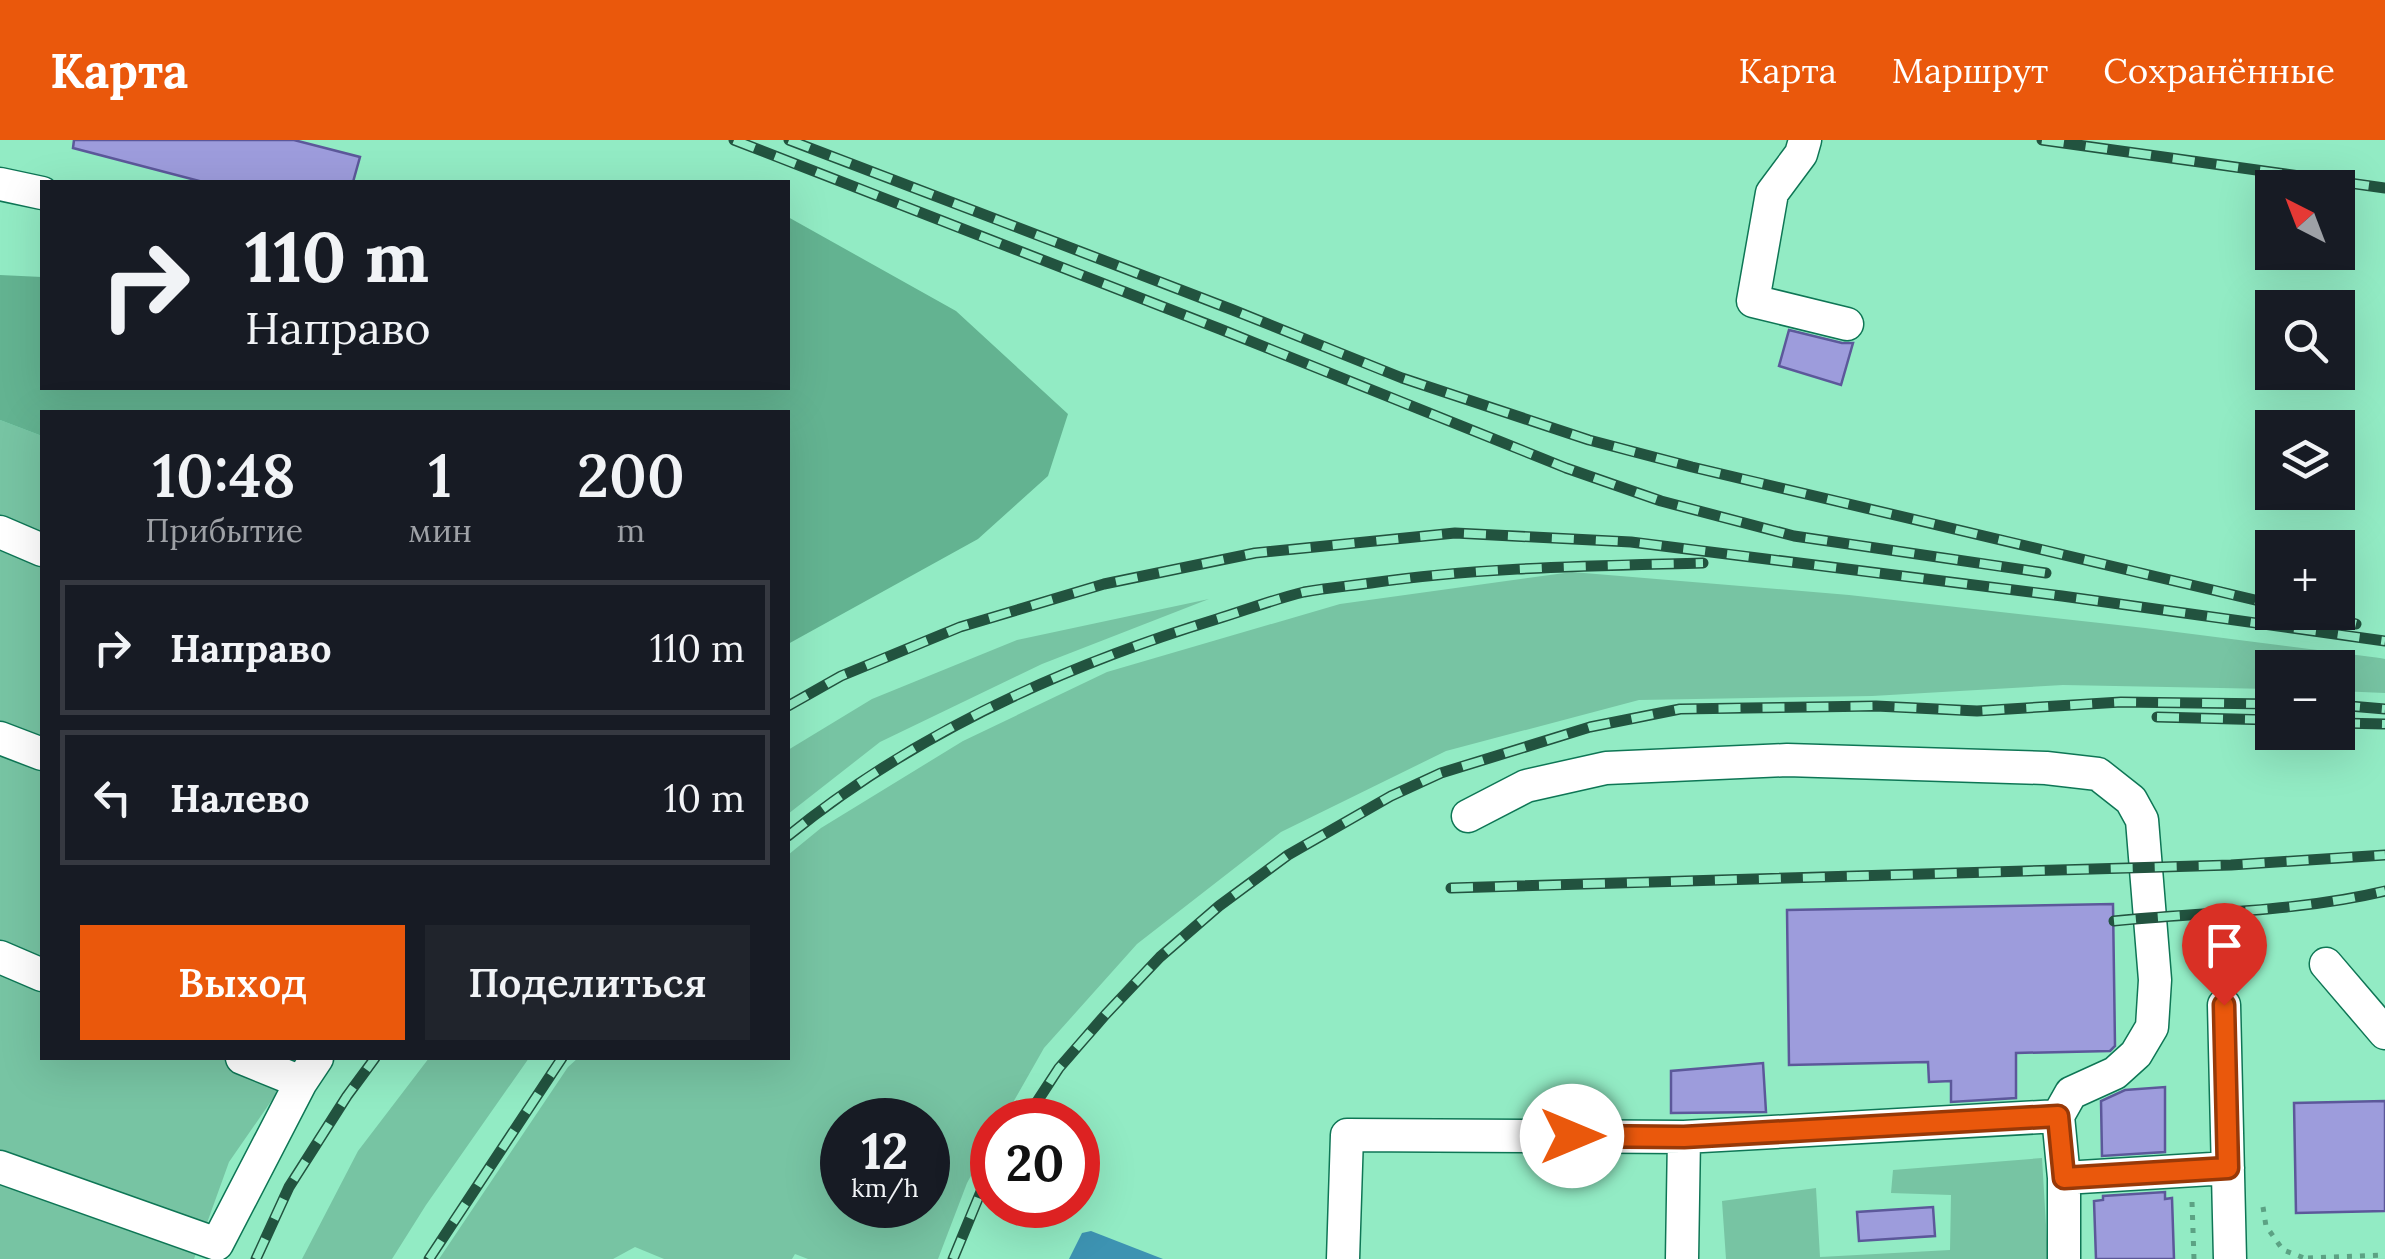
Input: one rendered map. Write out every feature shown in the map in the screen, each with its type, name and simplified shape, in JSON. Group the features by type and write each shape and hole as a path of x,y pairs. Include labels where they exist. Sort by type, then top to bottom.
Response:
{"lane":[{"path":"1805,140 1801,154 1772,194 1752,301 1847,324"},
{"path":"0,184 40,193"},
{"path":"0,532 40,549"},
{"path":"0,738 40,753"},
{"path":"1468,816 1526,786 1606,768 1787,760 2046,768 2098,774 2131,800 2142,820 2155,980 2152,1026 2136,1054 2115,1072 2071,1092 2058,1116 2064,1178 2064,1259"},
{"path":"0,957 40,973"},
{"path":"2326,964 2385,1033"},
{"path":"2224,1005 2230,1259"},
{"path":"0,1168 214,1251 309,1070 253,1060"},
{"path":"1343,1259 1347,1134 1684,1137 2058,1116"},
{"path":"1682,1259 1684,1137"},
{"path":"2064,1178 2228,1168"}],"path":[{"path":"2190,1171 2194,1259"},
{"path":"2307,1258 2385,1254"}],"green space":[{"path":"790,218 956,311 1068,414 1048,476 978,539 790,643 790,410 40,410 40,435 0,420 0,275 40,277 40,390 790,390"},
{"path":"0,420 40,435 40,1060 300,1060 229,1162 194,1259 0,1259"},
{"path":"1572,572 1849,595 2317,650 2255,650 2255,689 2063,685 1872,696 1639,700 1446,751 1281,832 1137,944 1044,1048 1016,1098 970,1098 970,1178 950,1228 950,1098 820,1098 820,1228 950,1228 938,1259 808,1259 795,1254 792,1259 664,1259 635,1247 613,1259 439,1259 576,1060 790,1060 790,853 821,828 963,741 1107,672 1340,604"},
{"path":"1209,599 1042,664 880,742 790,812 790,749 872,699 1017,640"},
{"path":"2355,655 2385,659 2385,693 2355,692"},
{"path":"427,1060 528,1060 392,1259 302,1259 358,1151"},
{"path":"2042,1158 2048,1259 1726,1259 1722,1201 1816,1188 1820,1257 1950,1250 1951,1195 1891,1193 1893,1170"}],"water":[{"path":"1091,1231 1163,1259 1069,1259 1082,1233"}],"building":[{"path":"74,140 294,140 360,157 354,180 195,180 73,148"},
{"path":"1789,330 1853,343 1841,385 1779,366"},
{"path":"2113,904 2115,1046 2110,1051 2016,1053 2016,1098 1951,1102 1951,1081 1929,1082 1928,1062 1789,1065 1787,910"},
{"path":"1763,1063 1766,1112 1671,1113 1671,1071"},
{"path":"2165,1087 2165,1152 2102,1156 2101,1101 2125,1090"},
{"path":"2385,1101 2385,1211 2296,1213 2294,1103"},
{"path":"2165,1192 2165,1199 2172,1198 2174,1259 2096,1259 2094,1201 2103,1200 2103,1196"},
{"path":"1933,1207 1935,1236 1859,1241 1857,1212"}],"railway":[{"path":"734,140 1566,468 1661,501 1794,536 2046,573"},
{"path":"789,140 1402,378 1589,440 2255,600"},
{"path":"2042,140 2385,188"},
{"path":"790,705 841,676 960,627 1104,584 1255,553 1455,533 1631,542 2385,641"},
{"path":"790,834 886,766 992,707 1103,658 1282,598 1321,589 1454,574 1703,563"},
{"path":"1039,1098 1059,1068 1106,1014 1160,957 1219,906 1288,855 1391,796 1441,773 1590,727 1680,709 1876,706 1977,711 2121,702 2255,704"},
{"path":"2355,706 2385,709"},
{"path":"2157,717 2255,720"},
{"path":"2355,723 2385,724"},
{"path":"1451,888 2231,865 2385,855"},
{"path":"2114,921 2284,907 2385,891"},
{"path":"256,1259 289,1187 374,1060"},
{"path":"429,1259 561,1060"},
{"path":"953,1259 970,1218"}],"route":[{"path":"1572,1136 1684,1137 2058,1116 2064,1178 2228,1168 2224,1005"}]}
